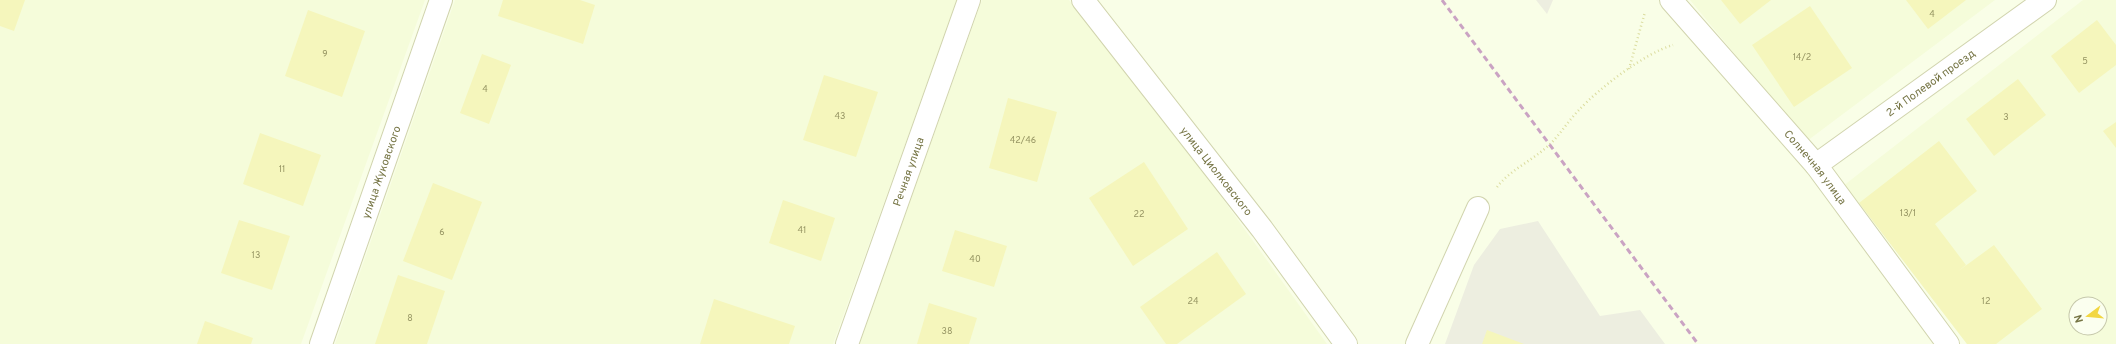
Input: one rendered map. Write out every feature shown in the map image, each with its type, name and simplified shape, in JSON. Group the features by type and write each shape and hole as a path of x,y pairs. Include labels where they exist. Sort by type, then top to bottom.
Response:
{"street":[{"name":"улица Жуковского","path":"321,344 441,0"},
{"name":"Речная улица","path":"847,344 969,0"},
{"name":"улица Циолковского","path":"1083,0 1262,229 1346,344"},
{"name":"Солнечная улица","path":"1671,0 1816,165 1948,344"},
{"name":"2-й Полевой проезд","path":"1816,165 2045,0"},
{"path":"1417,344 1478,208"}],"path":[{"path":"1629,69 1647,8"},
{"path":"1478,208 1507,174 1550,144 1591,97 1629,69 1663,48"}],"shaded area":[{"path":"0,0 425,0 301,344 0,344"},
{"path":"455,0 957,0 833,344 335,344"},
{"path":"982,0 1069,0 1205,174 1327,344 859,344"},
{"path":"1536,0 1553,0 1547,14"},
{"path":"1690,0 1995,0 1807,141"},
{"path":"2083,0 2116,0 2116,344 1967,344 1859,203 1843,186"},
{"path":"1538,221 1600,316 1640,310 1665,344 1445,344 1474,265 1500,229"}],"building":[{"path":"0,0 25,0 14,31 0,26"},
{"path":"503,0 580,0 595,5 583,44 498,16"},
{"path":"1721,0 1771,0 1740,24"},
{"path":"1906,0 1966,0 1928,29"},
{"path":"1810,6 1852,68 1794,107 1752,45"},
{"path":"308,10 365,31 342,97 285,76"},
{"path":"2097,20 2116,45 2116,65 2079,93 2051,56"},
{"path":"482,54 511,65 489,124 460,113"},
{"path":"824,75 878,92 856,157 803,140"},
{"path":"2018,79 2046,115 1994,156 1966,119"},
{"path":"1008,98 1057,112 1037,182 989,168"},
{"path":"2116,122 2116,148 2103,131"},
{"path":"260,133 321,155 303,206 243,184"},
{"path":"1939,141 1977,191 1935,224 1966,265 1957,272 1994,245 2042,309 1996,344 1967,344 1859,203"},
{"path":"1144,162 1188,229 1133,266 1089,198"},
{"path":"433,183 482,202 452,280 403,261"},
{"path":"783,200 835,218 821,261 769,243"},
{"path":"239,220 290,236 272,290 221,273"},
{"path":"955,230 1007,246 994,287 942,271"},
{"path":"1217,252 1246,294 1177,344 1166,344 1140,307"},
{"path":"398,275 445,291 427,344 375,344"},
{"path":"714,299 795,326 789,344 700,344"},
{"path":"929,303 977,318 969,344 917,344"},
{"path":"205,321 253,338 251,344 197,344"},
{"path":"1487,330 1524,344 1482,344"}],"railway":[{"path":"1442,0 1698,344"}]}
